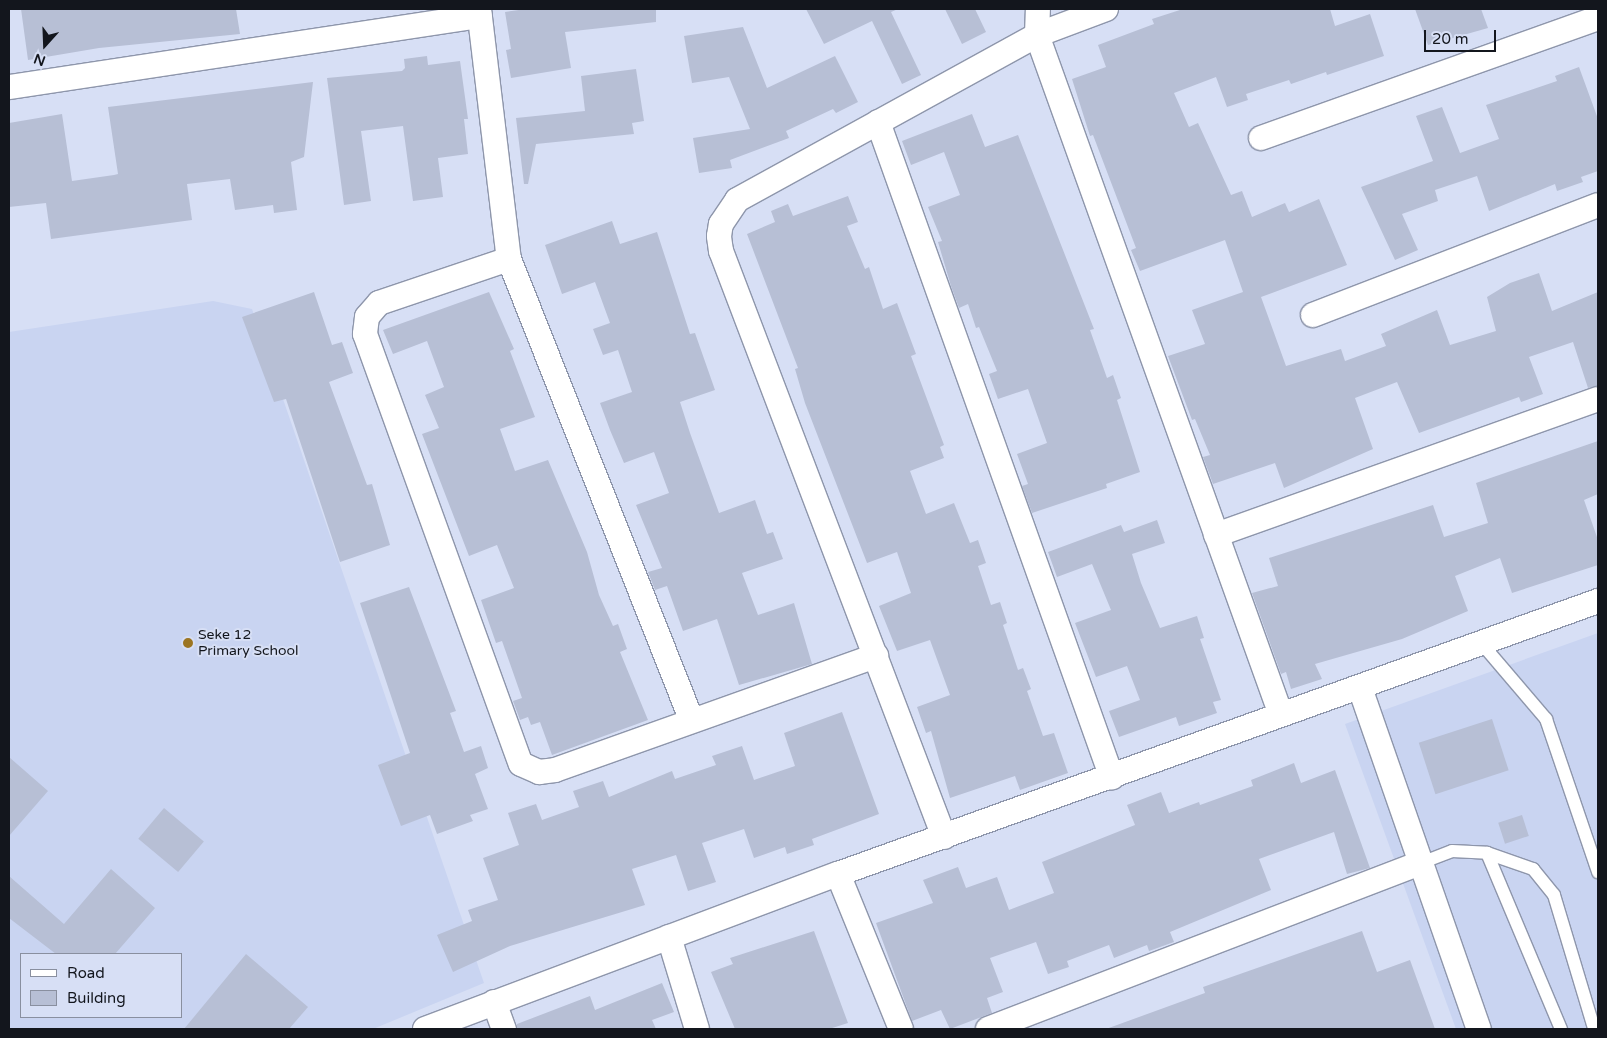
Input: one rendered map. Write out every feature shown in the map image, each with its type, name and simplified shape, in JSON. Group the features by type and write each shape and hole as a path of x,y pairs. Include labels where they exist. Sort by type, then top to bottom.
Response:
{"street":[{"path":"1038,9 1037,35 1281,715"},
{"path":"944,837 721,251 719,236 721,224 737,200 1037,35 1106,9"},
{"path":"9,87 480,12 509,259 692,719"},
{"path":"1261,138 1598,18"},
{"path":"878,122 1112,778"},
{"path":"1313,315 1598,205"},
{"path":"509,259 379,302 367,317 365,334 514,751 528,769 555,770 692,719 876,656"},
{"path":"1216,535 1598,399"},
{"path":"424,1029 838,874 1112,778 1598,601"},
{"path":"1360,688 1479,1029"},
{"path":"988,1029 1421,863"},
{"path":"838,874 901,1029"},
{"path":"668,937 697,1029"},
{"path":"494,1002 504,1029"}],"lane":[{"path":"1482,644 1546,719 1598,872"},
{"path":"1421,863 1452,851 1488,853 1532,869 1554,895 1595,1028"},
{"path":"1488,853 1561,1029"}],"shaded area":[{"name":"Seke 12 Primary School","path":"213,301 252,309 484,983 373,1029 9,1029 9,332"},
{"path":"1598,633 1598,1029 1456,1029 1345,724"}],"building":[{"path":"21,9 236,9 240,34 99,48 28,60"},
{"path":"526,9 656,9 656,22 565,32 571,68 511,78 506,50 511,49 505,12"},
{"path":"806,9 898,9 891,12 921,75 902,84 872,21 824,44"},
{"path":"945,9 975,9 986,32 962,44"},
{"path":"1183,9 1330,9 1335,26 1370,14 1384,56 1327,75 1326,72 1291,84 1289,80 1246,94 1248,100 1227,107 1216,77 1174,93 1189,127 1198,123 1231,195 1242,191 1252,217 1285,203 1289,212 1319,199 1347,265 1261,297 1286,366 1341,349 1345,361 1386,346 1381,334 1437,310 1450,345 1496,331 1487,297 1510,283 1539,273 1552,311 1598,292 1598,386 1588,388 1573,342 1529,357 1543,394 1521,402 1519,397 1419,433 1397,382 1355,398 1373,449 1284,488 1275,463 1213,484 1203,457 1210,455 1195,419 1192,420 1168,356 1205,344 1192,310 1243,292 1225,240 1140,271 1131,250 1136,248 1093,135 1090,136 1072,79 1106,67 1098,45 1154,24 1152,19"},
{"path":"1415,9 1481,9 1488,28 1428,45"},
{"path":"743,27 767,88 835,56 858,102 836,113 833,109 786,131 789,138 730,160 732,168 699,173 693,138 750,129 729,77 692,83 684,36"},
{"path":"427,56 428,65 460,61 468,119 464,119 468,154 438,158 443,197 413,201 403,126 361,131 371,201 344,205 327,78 402,71 405,68 404,59"},
{"path":"1579,67 1598,119 1598,171 1581,177 1583,182 1557,191 1555,184 1489,211 1477,176 1435,190 1438,201 1402,214 1418,250 1395,260 1361,187 1433,161 1416,116 1442,107 1460,153 1499,139 1486,105 1557,81 1555,76"},
{"path":"636,69 644,121 632,123 634,134 536,144 528,184 524,184 516,118 585,111 581,76"},
{"path":"313,82 304,157 291,162 297,210 274,213 273,205 235,210 230,179 187,184 192,220 51,239 46,203 9,207 9,123 62,114 72,181 118,174 108,107"},
{"path":"972,114 985,147 1018,135 1094,329 1090,330 1107,378 1113,375 1121,398 1117,400 1140,472 1106,484 1107,488 1032,513 1022,486 1028,484 1017,454 1047,443 1028,389 998,399 989,374 997,371 979,327 976,328 968,304 959,308 951,286 938,242 942,241 928,207 960,195 944,152 911,165 902,141"},
{"path":"848,196 858,222 847,226 865,269 869,267 883,309 897,303 916,354 911,356 944,445 940,447 944,458 910,471 926,514 954,503 970,543 978,540 986,563 978,566 991,605 1000,602 1007,623 1003,625 1018,670 1023,668 1031,689 1027,691 1043,736 1054,733 1068,773 1020,790 1015,776 950,798 931,731 926,733 917,707 950,695 930,640 897,651 879,606 911,593 897,552 867,563 805,403 795,369 798,368 747,234 775,222 771,211 788,204 793,216"},
{"path":"612,221 620,244 657,232 690,334 695,333 715,390 680,402 690,433 719,513 755,500 767,534 773,532 783,559 742,573 758,615 794,603 812,664 739,685 717,619 683,631 667,586 655,590 648,572 662,568 636,505 669,493 654,452 624,463 600,403 632,392 618,350 603,355 593,329 610,323 595,282 562,294 545,245"},
{"path":"314,292 332,345 342,342 353,373 329,382 367,485 372,484 390,545 340,562 286,399 274,402 242,317"},
{"path":"489,292 514,349 510,351 535,417 500,429 515,471 548,460 587,552 599,595 613,626 618,624 627,649 620,652 648,720 552,755 540,722 531,725 528,717 520,720 513,701 522,698 502,641 496,643 481,600 514,588 497,545 469,556 422,434 439,428 425,395 444,387 427,341 393,354 383,330"},
{"path":"1598,441 1598,494 1584,500 1598,540 1598,565 1512,593 1500,558 1455,576 1468,611 1402,639 1315,664 1322,679 1291,689 1286,672 1281,674 1252,593 1278,586 1269,558 1433,505 1444,537 1488,523 1476,483"},
{"path":"1157,520 1165,543 1132,554 1141,583 1160,628 1197,616 1204,638 1200,639 1221,700 1213,702 1217,713 1179,726 1176,717 1119,737 1109,711 1140,700 1127,666 1096,677 1075,623 1111,610 1092,564 1057,577 1048,552 1121,525 1124,532"},
{"path":"409,587 456,711 450,713 464,752 481,746 488,768 475,774 488,809 470,815 473,821 437,834 430,815 401,826 378,765 410,753 360,603"},
{"path":"842,712 879,814 812,839 814,845 787,854 785,847 754,858 744,829 702,843 716,882 688,891 676,855 632,869 645,905 510,946 453,972 437,935 472,921 468,910 498,900 483,858 519,845 508,813 536,804 542,820 579,807 573,791 603,781 609,797 672,771 675,779 716,765 712,756 742,746 754,780 795,766 784,733"},
{"path":"1492,719 1509,770 1435,794 1419,743"},
{"path":"9,757 48,791 9,836"},
{"path":"1294,763 1301,783 1335,770 1370,868 1347,874 1334,832 1259,859 1271,890 1170,932 1174,942 1149,951 1147,945 1114,958 1109,945 1067,961 1069,967 1048,974 1036,942 990,958 1003,992 987,998 992,1013 950,1029 941,1010 912,1021 876,923 933,903 923,880 958,867 966,888 997,877 1009,910 1054,893 1042,862 1135,825 1127,805 1161,792 1169,813 1199,802 1200,805 1253,786 1251,780"},
{"path":"164,808 204,841 178,872 138,839"},
{"path":"1522,815 1529,836 1505,844 1498,823"},
{"path":"111,869 155,908 116,953 55,953 9,918 9,876 64,924"},
{"path":"814,931 848,1023 829,1029 735,1029 711,972 733,964 730,958"},
{"path":"1362,931 1377,972 1410,960 1435,1029 1106,1029 1205,993 1203,987"},
{"path":"246,954 308,1007 289,1029 184,1029"},
{"path":"662,983 674,1012 652,1020 656,1029 517,1029 517,1024 590,996 595,1010"}],"place":[{"name":"Seke 12 Primary School","path":"188,643"}]}
